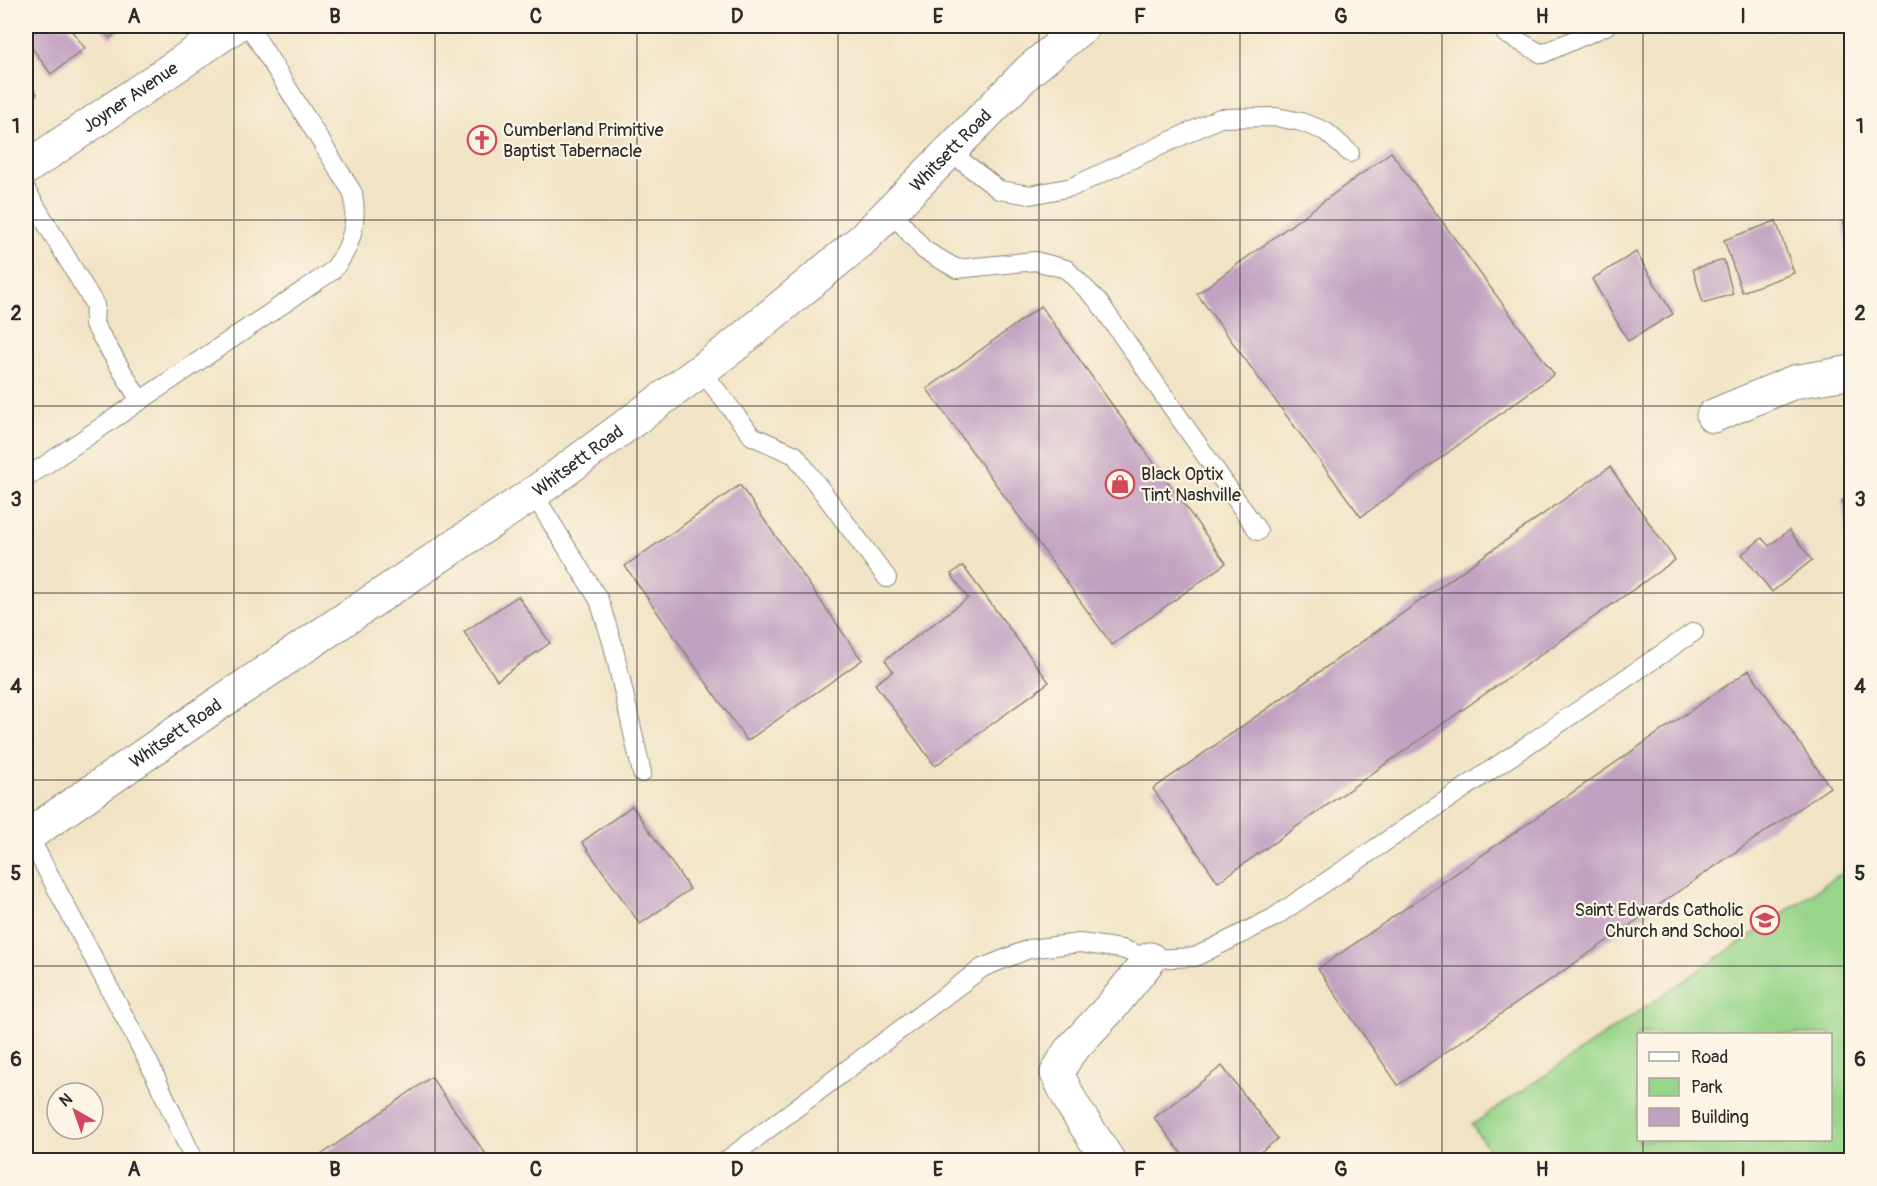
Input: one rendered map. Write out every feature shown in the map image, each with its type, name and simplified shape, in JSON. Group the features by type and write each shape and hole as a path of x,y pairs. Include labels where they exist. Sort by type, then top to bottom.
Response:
{"street":[{"name":"Joyner Avenue","path":"26,168 235,26"},
{"name":"Whitsett Road","path":"26,834 533,493 730,349 862,240 1029,71 1065,31"},
{"path":"1713,416 1794,381 1851,372"},
{"path":"1100,1148 1072,1104 1057,1073 1069,1052 1112,1006 1150,959"}],"lane":[{"path":"26,478 332,272 342,260 354,225 356,208 353,193 249,26"},
{"path":"1500,26 1506,34 1542,54 1606,26"},
{"path":"949,151 999,190 1030,195 1072,187 1220,118 1276,117 1302,122 1325,131 1350,153"},
{"path":"26,190 95,305 94,324 140,401"},
{"path":"891,211 924,250 957,269 1035,261 1066,269 1098,301 1257,531"},
{"path":"701,370 752,436 795,455 887,578"},
{"path":"533,493 599,600 613,645 642,773"},
{"path":"727,1161 982,968 1029,949 1080,943 1122,949 1150,959 1195,957 1273,918 1694,632"},
{"path":"26,834 150,1065 194,1161"}],"green space":[{"path":"1851,867 1851,1153 1841,1160 1496,1160 1472,1125"}],"building":[{"path":"26,26 68,26 85,48 51,74 26,40"},
{"path":"99,26 126,26 110,38"},
{"path":"26,77 37,94 26,102"},
{"path":"1391,152 1554,374 1361,517 1197,294"},
{"path":"1776,221 1794,273 1742,292 1724,240"},
{"path":"1852,221 1852,265 1850,265 1843,222"},
{"path":"1636,252 1673,314 1628,341 1592,279"},
{"path":"1724,260 1733,294 1703,303 1693,269"},
{"path":"1041,306 1226,563 1112,645 927,389"},
{"path":"1610,467 1675,560 1218,882 1153,789"},
{"path":"740,485 862,660 747,741 625,566"},
{"path":"1852,498 1852,543 1850,543 1842,500"},
{"path":"1789,530 1812,560 1772,592 1742,554 1762,538 1769,546"},
{"path":"963,566 1049,682 935,766 875,684 893,671 885,660 968,598 951,574"},
{"path":"518,596 550,643 497,680 464,632"},
{"path":"1749,670 1830,787 1398,1085 1318,969"},
{"path":"632,806 690,889 640,924 582,842"},
{"path":"1222,1066 1278,1139 1249,1160 1187,1160 1154,1118"},
{"path":"431,1077 490,1160 314,1160"}],"place":[{"name":"Cumberland Primitive Baptist Tabernacle","path":"482,140"},
{"name":"Black Optix Tint Nashville","path":"1120,484"},
{"name":"Saint Edwards Catholic Church and School","path":"1765,920"}]}
